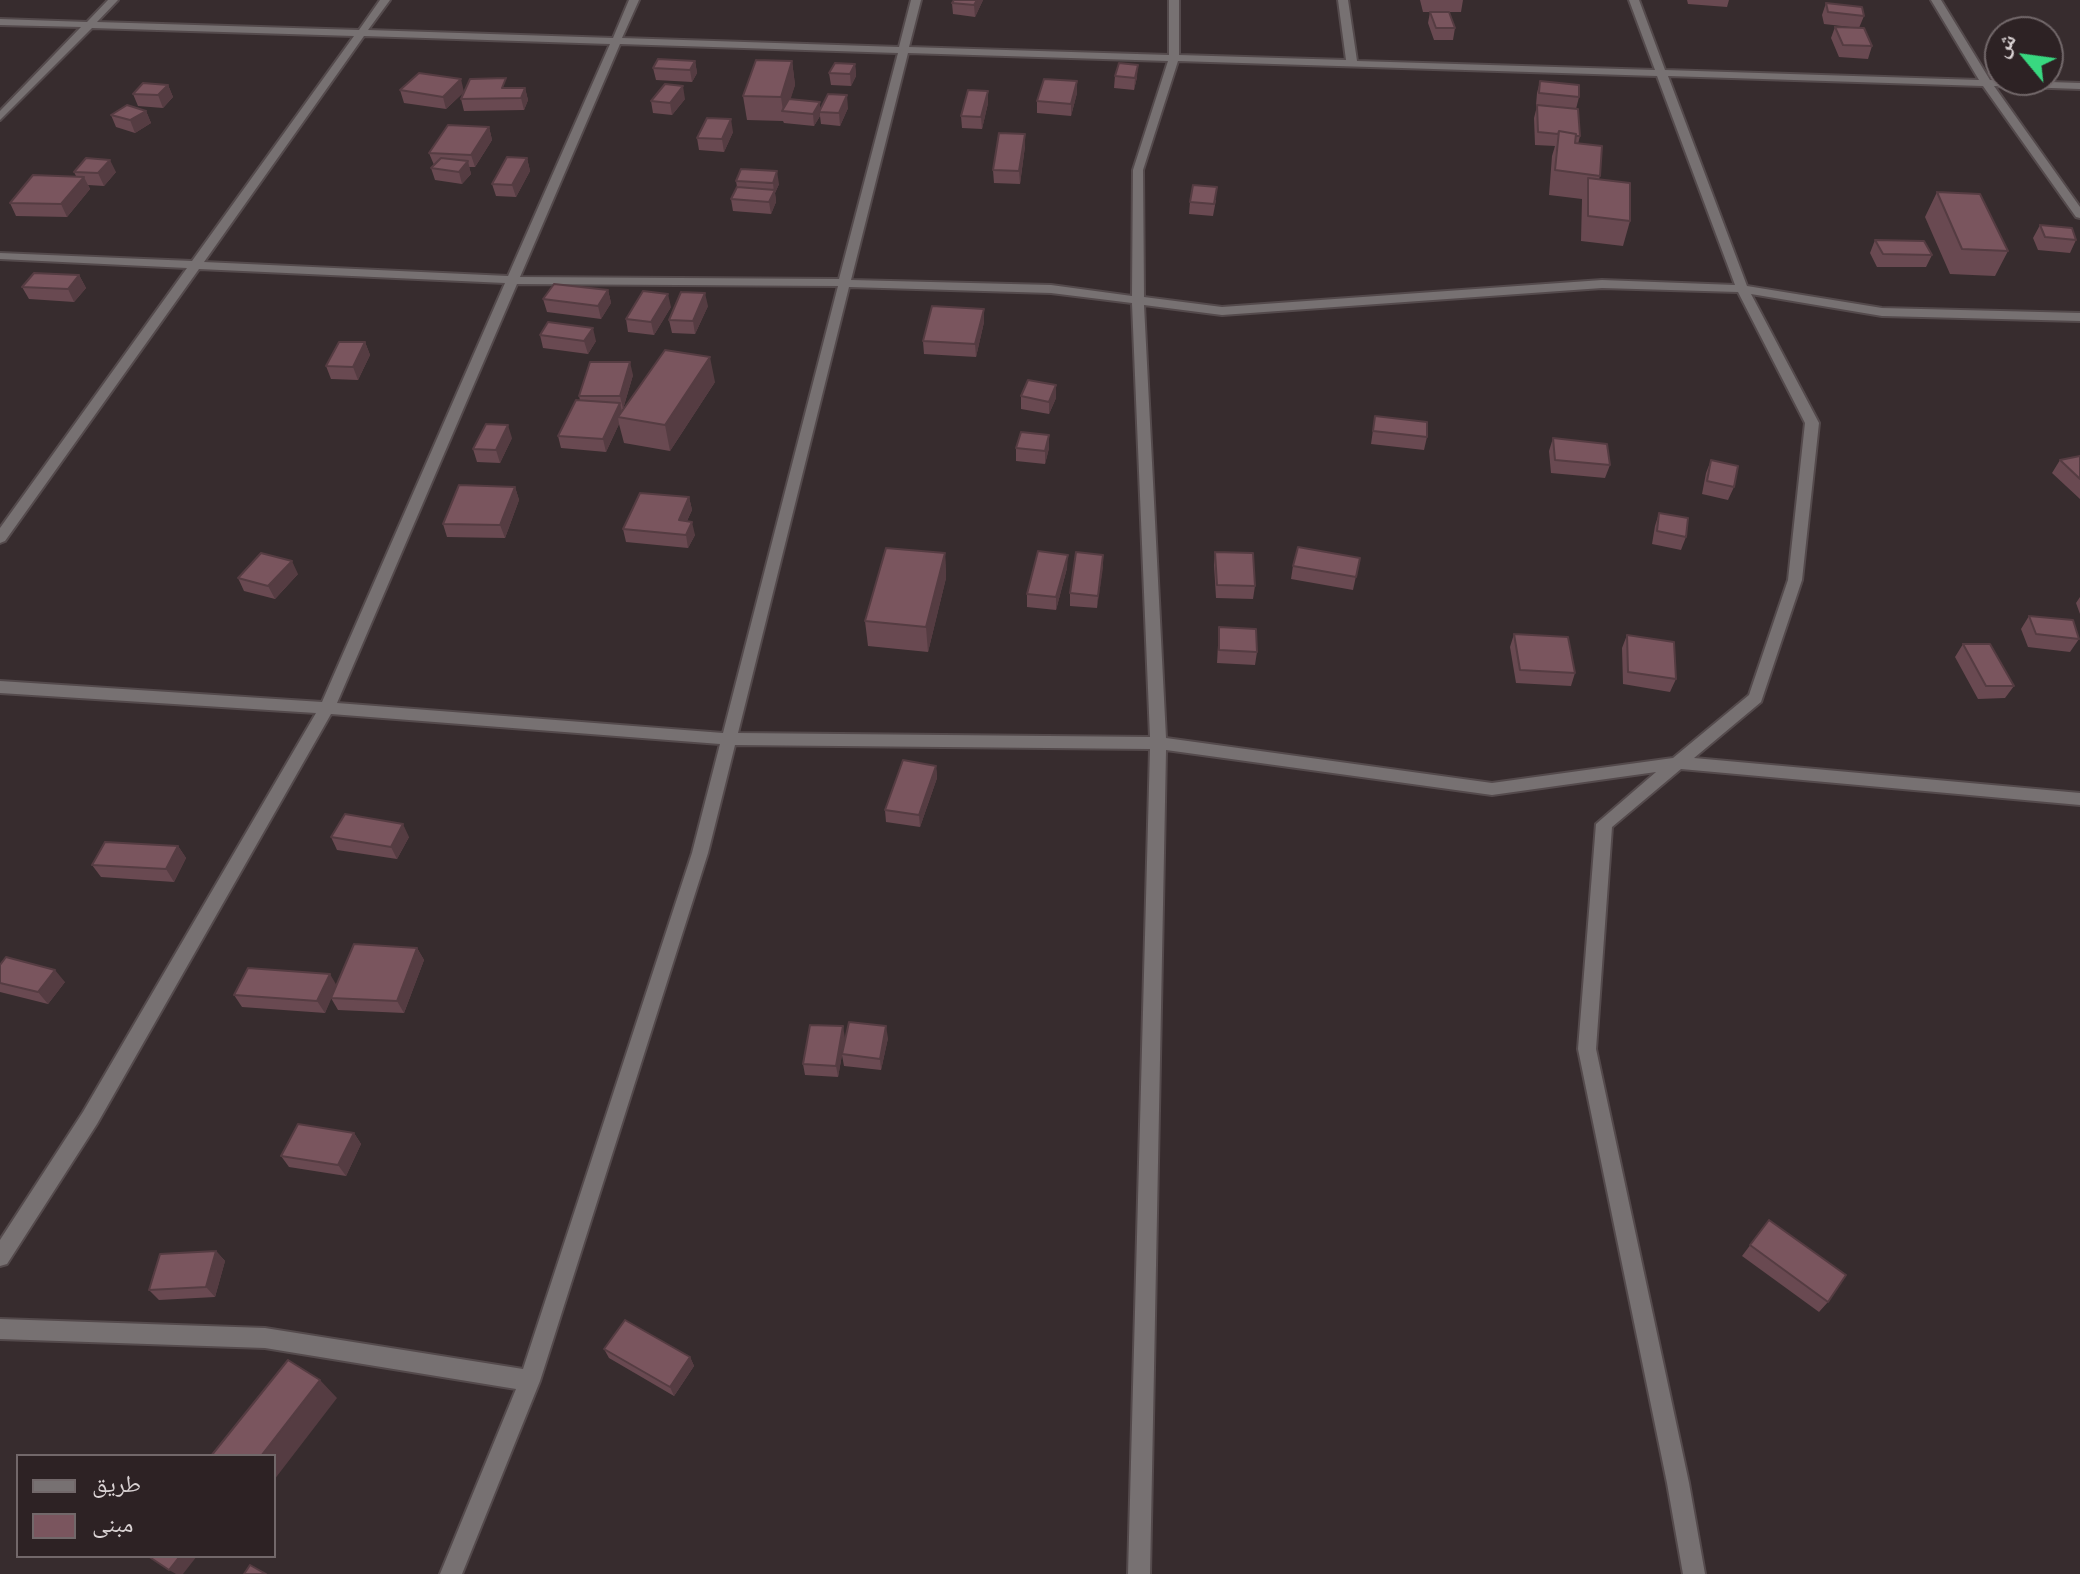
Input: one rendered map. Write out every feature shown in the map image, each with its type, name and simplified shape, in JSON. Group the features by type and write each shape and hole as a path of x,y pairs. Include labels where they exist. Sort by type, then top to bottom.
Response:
{"street":[{"path":"0,117 113,0"},
{"path":"0,538 385,0"},
{"path":"0,1257 90,1118 327,708 634,0"},
{"path":"451,1574 530,1381 700,853 916,0"},
{"path":"1139,1574 1158,743 1138,301 1138,170 1174,59 1174,0"},
{"path":"1343,0 1352,64"},
{"path":"1634,0 1742,289 1812,423 1795,580 1756,698 1604,824 1587,1049 1678,1483 1694,1574"},
{"path":"1936,0 1984,79"},
{"path":"0,22 1984,84"},
{"path":"1996,96 2080,215"},
{"path":"0,256 514,280 846,283 1051,289 1222,311 1602,284 1742,289 1882,312 2080,317"},
{"path":"0,687 730,739 1158,743 1492,789 1679,763 2080,799"},
{"path":"0,1329 265,1338 530,1381"}],"building":[{"path":"954,0 977,0 974,5 952,3"},
{"path":"1826,3 1862,7 1864,16 1828,12"},
{"path":"1430,12 1449,12 1455,28 1436,28"},
{"path":"1835,27 1864,28 1872,46 1843,45"},
{"path":"658,59 695,61 690,70 653,68"},
{"path":"756,60 792,61 781,97 743,96"},
{"path":"835,63 855,64 850,74 829,73"},
{"path":"1119,63 1138,65 1135,78 1115,76"},
{"path":"419,73 461,79 443,97 400,90"},
{"path":"506,78 502,88 525,88 521,98 461,99 470,79"},
{"path":"1044,79 1077,81 1071,104 1037,101"},
{"path":"1540,81 1579,85 1579,97 1539,93"},
{"path":"143,83 168,85 158,95 133,94"},
{"path":"665,84 683,86 670,103 651,101"},
{"path":"968,90 988,91 981,117 961,116"},
{"path":"828,94 847,95 839,113 819,112"},
{"path":"789,99 820,102 813,114 782,111"},
{"path":"127,105 146,111 130,120 111,115"},
{"path":"1537,105 1578,109 1580,136 1559,131 1558,134 1538,132"},
{"path":"707,118 731,119 722,139 697,138"},
{"path":"448,125 489,127 471,155 429,153"},
{"path":"1559,131 1576,134 1575,143 1602,146 1600,176 1555,170"},
{"path":"999,133 1025,134 1019,171 993,170"},
{"path":"507,157 527,158 512,185 492,184"},
{"path":"86,158 110,160 98,173 74,172"},
{"path":"441,158 468,161 459,172 431,168"},
{"path":"741,169 777,171 773,183 736,181"},
{"path":"33,175 84,177 61,204 10,203"},
{"path":"1588,178 1630,183 1630,221 1588,216"},
{"path":"1193,185 1217,187 1214,204 1190,202"},
{"path":"737,187 775,190 769,202 731,199"},
{"path":"1937,192 1980,194 2008,251 1962,249"},
{"path":"2040,225 2072,228 2076,240 2045,237"},
{"path":"1875,240 1924,241 1932,255 1883,254"},
{"path":"34,273 79,275 68,289 22,287"},
{"path":"554,284 608,290 598,306 543,299"},
{"path":"643,291 668,294 651,322 626,319"},
{"path":"681,292 705,293 693,321 669,320"},
{"path":"932,306 984,309 975,344 923,341"},
{"path":"548,322 593,328 584,341 540,335"},
{"path":"339,342 365,342 353,367 326,366"},
{"path":"665,350 710,357 665,425 618,417"},
{"path":"590,362 630,362 620,396 579,396"},
{"path":"1028,380 1056,385 1049,402 1021,396"},
{"path":"576,400 620,403 603,439 558,436"},
{"path":"1375,416 1427,422 1427,437 1373,431"},
{"path":"486,424 508,425 496,450 473,449"},
{"path":"1021,432 1049,435 1045,451 1016,448"},
{"path":"1553,438 1607,444 1610,465 1555,460"},
{"path":"2080,456 2080,479 2060,460"},
{"path":"1711,460 1738,466 1734,487 1707,481"},
{"path":"459,485 515,487 500,525 443,524"},
{"path":"640,493 689,497 679,520 692,522 686,535 623,529"},
{"path":"1659,513 1688,518 1686,537 1657,531"},
{"path":"1298,547 1360,558 1356,577 1293,566"},
{"path":"886,548 945,553 926,627 865,621"},
{"path":"1038,551 1068,555 1056,597 1027,594"},
{"path":"1076,552 1103,555 1098,596 1070,593"},
{"path":"1215,552 1253,553 1255,586 1217,585"},
{"path":"261,553 292,561 268,586 238,578"},
{"path":"2029,616 2073,620 2079,639 2036,634"},
{"path":"1219,627 1256,629 1257,652 1219,650"},
{"path":"1514,634 1568,637 1575,673 1520,670"},
{"path":"1627,635 1674,642 1676,679 1628,672"},
{"path":"1963,644 1990,644 2014,686 1986,686"},
{"path":"903,760 936,766 919,815 885,810"},
{"path":"345,814 403,824 391,847 331,837"},
{"path":"105,842 178,846 166,869 92,865"},
{"path":"354,944 417,948 397,1001 331,998"},
{"path":"6,957 55,970 38,992 0,983 0,965"},
{"path":"248,968 330,974 317,1001 234,995"},
{"path":"849,1022 886,1026 880,1059 842,1054"},
{"path":"810,1025 843,1026 836,1066 803,1064"},
{"path":"298,1124 354,1133 338,1165 281,1156"},
{"path":"1769,1220 1846,1275 1828,1302 1750,1245"},
{"path":"216,1251 206,1287 149,1290 160,1254"},
{"path":"625,1320 690,1357 670,1387 604,1349"},
{"path":"288,1360 320,1380 263,1454 213,1454"},
{"path":"151,1558 178,1558 169,1570"},
{"path":"250,1565 266,1574 244,1574"}]}
